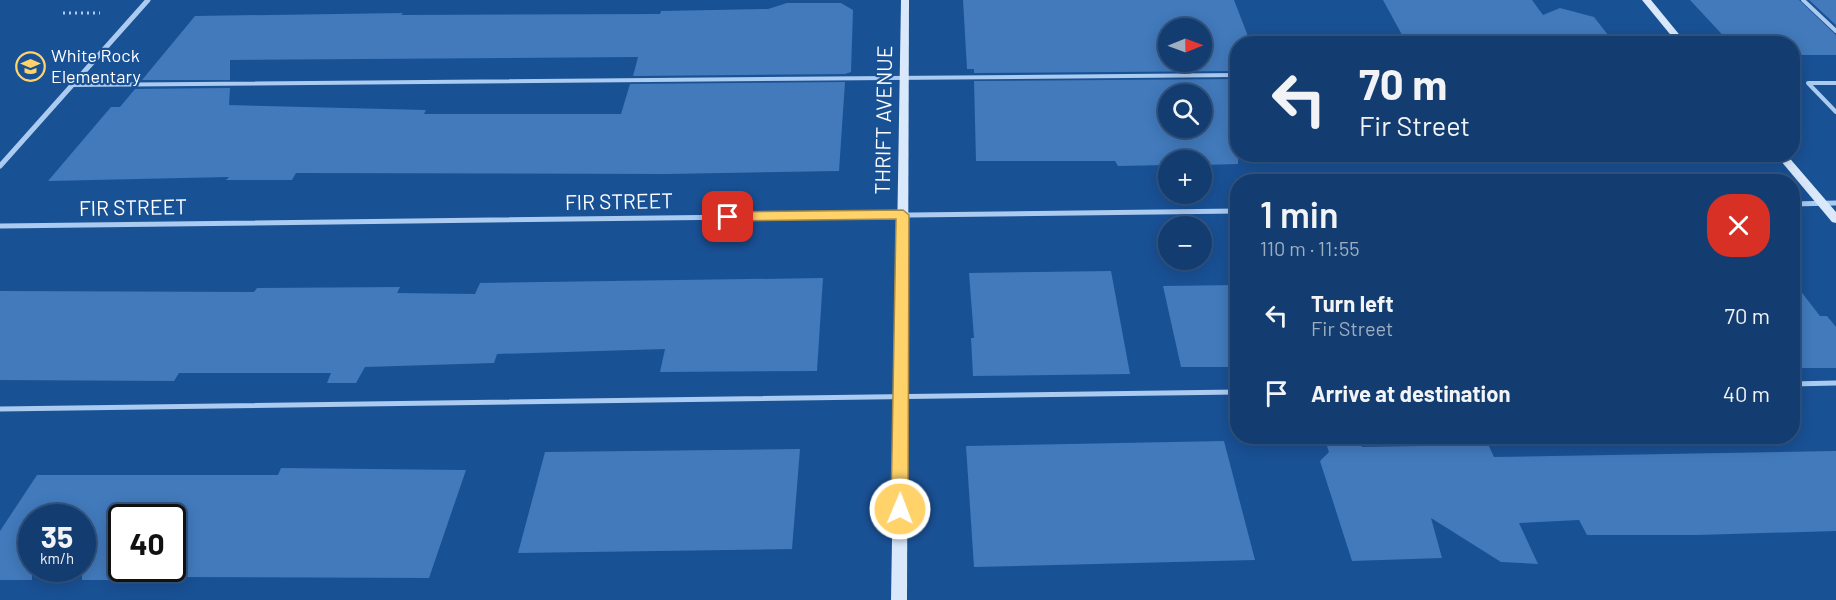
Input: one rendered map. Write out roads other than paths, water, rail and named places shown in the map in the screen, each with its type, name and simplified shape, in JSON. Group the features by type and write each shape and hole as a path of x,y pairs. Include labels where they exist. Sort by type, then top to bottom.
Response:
{"street":[{"path":"0,166 148,0"},
{"name":"THRIFT AVENUE","path":"898,600 905,0"},
{"path":"1646,0 1676,36"},
{"path":"1787,162 1797,174"},
{"path":"1800,177 1836,219"},
{"path":"1800,204 1836,203"},
{"name":"FIR STREET","path":"0,226 1230,211"}],"lane":[{"path":"1803,0 1836,31"},
{"path":"72,85 1230,75"},
{"path":"1836,83 1808,84 1836,112"},
{"path":"1800,384 1836,383"},
{"path":"0,409 1230,392"}],"place":[{"name":"White Rock Elementary","path":"30,66"}]}
